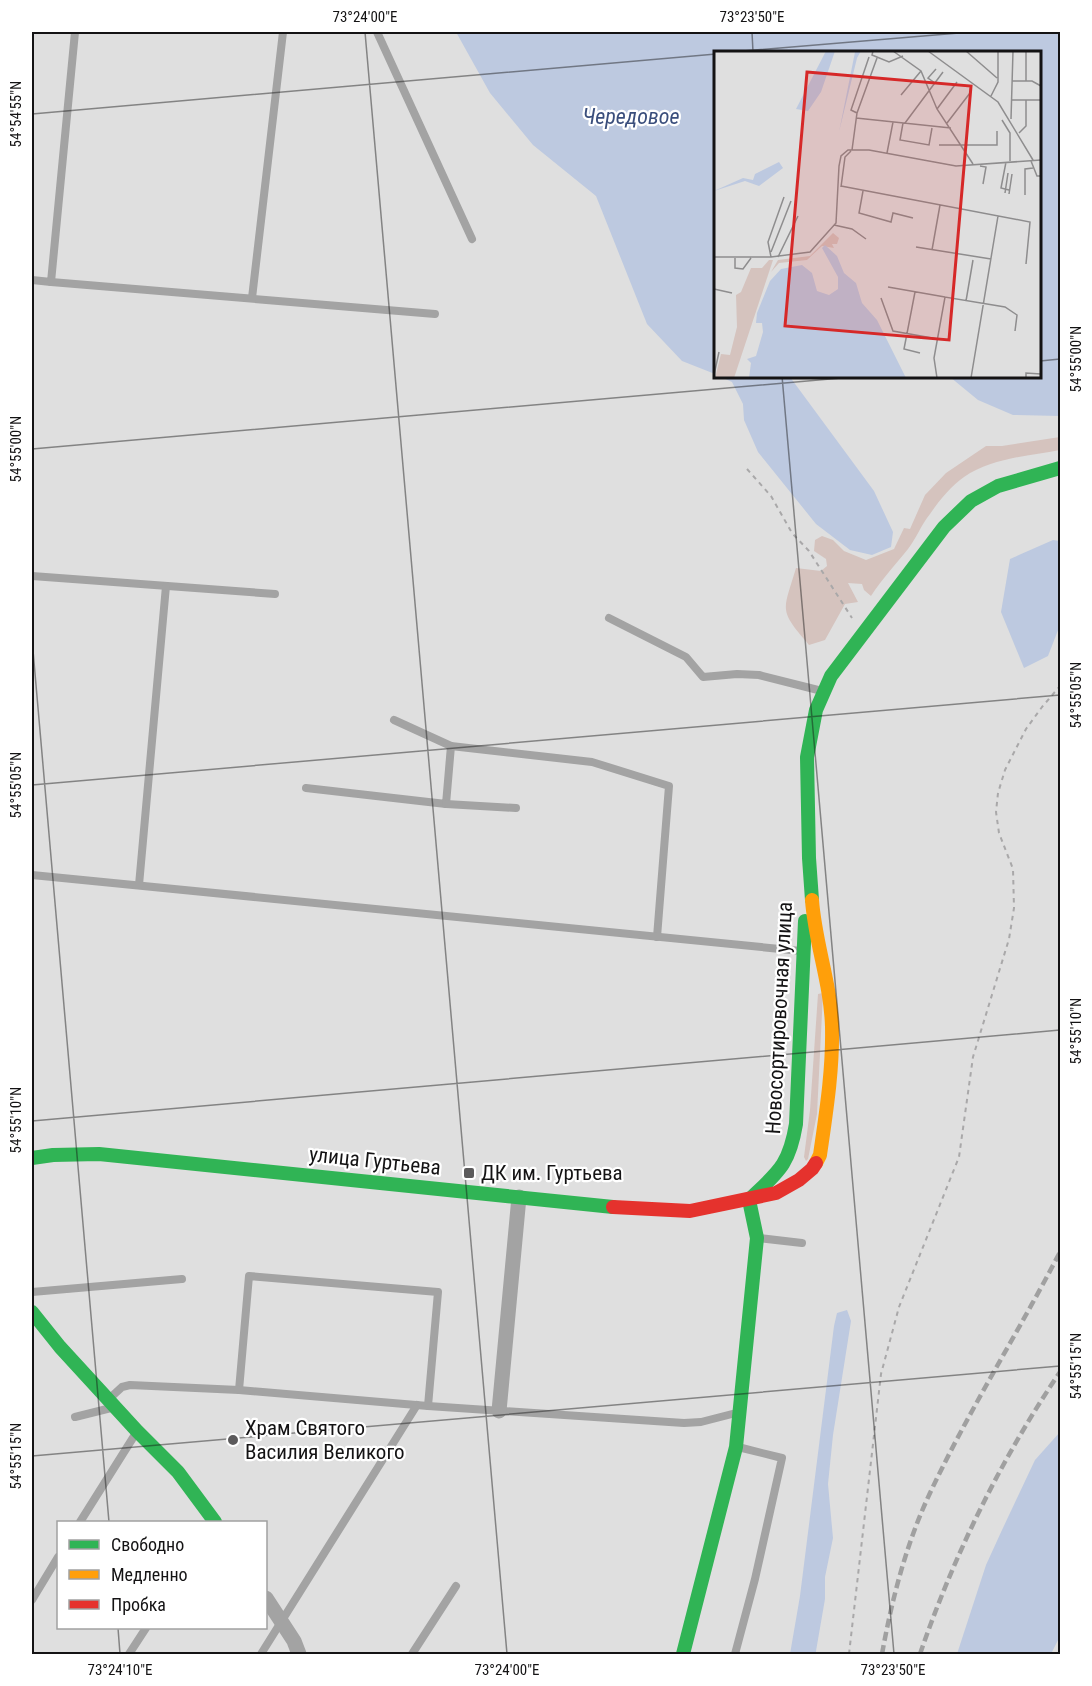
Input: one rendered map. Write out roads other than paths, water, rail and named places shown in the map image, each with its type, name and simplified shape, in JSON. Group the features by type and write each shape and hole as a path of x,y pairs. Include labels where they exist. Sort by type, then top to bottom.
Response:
{"main road":[{"name":"Новосортировочная улица","path":"748,1200 776,1193 799,1180 812,1169 820,1155 830,1088 832,1027 829,997 814,927 809,858 807,757 816,710 831,676 944,527 971,501 998,486 1060,468"},
{"name":"Новосортировочная улица","path":"748,1200 779,1171 792,1147 796,1124 809,858"},
{"name":"улица Гуртьева","path":"32,1158 99,1154 600,1206 690,1211 748,1200"},
{"path":"683,1654 736,1447 757,1238 748,1200"},
{"path":"32,1312 137,1431 178,1472 212,1521"}],"street":[{"path":"499,1411 519,1197"},
{"path":"267,1600 294,1641 299,1654"}],"lane":[{"path":"51,282 75,32"},
{"path":"252,298 283,32"},
{"path":"377,32 472,239"},
{"path":"32,280 435,314"},
{"path":"32,576 275,594"},
{"path":"139,885 166,586"},
{"path":"609,618 686,657 703,678 737,674 759,675 824,692"},
{"path":"394,720 451,746 592,762 669,786 657,937"},
{"path":"446,804 451,746"},
{"path":"306,788 446,804 516,808"},
{"path":"32,874 803,951"},
{"path":"757,1238 802,1243"},
{"path":"239,1390 249,1276 438,1292 428,1406"},
{"path":"32,1292 182,1279"},
{"path":"75,1417 112,1403 122,1388 130,1385 239,1390 428,1406 684,1423 701,1422 741,1412"},
{"path":"261,1654 417,1405"},
{"path":"81,1521 137,1431"},
{"path":"735,1654 782,1458 736,1447"},
{"path":"32,1600 57,1559"},
{"path":"412,1654 456,1586"},
{"path":"129,1654 145,1629"}],"water":[{"name":"Чередовое","path":"456,32 1060,32 1060,416 1013,415 978,400 951,378 1041,378 1041,51 714,51 714,374 682,361 647,324 596,196 533,145 490,93"},
{"path":"723,378 791,378 874,491 893,532 891,547 872,555 850,550 816,524 758,452 744,420 743,404 732,382"},
{"path":"1053,540 1060,541 1060,625 1048,656 1024,668 1001,612 1010,559"},
{"path":"847,1310 851,1321 833,1435 828,1484 833,1538 825,1577 825,1599 816,1654 790,1654 800,1596 834,1326 837,1313"},
{"path":"1060,1432 1060,1636 1051,1654 957,1654 986,1565 1002,1530 1035,1460"}],"railway":[{"path":"882,1654 901,1572 921,1512 961,1432 1060,1252"},
{"path":"920,1654 948,1580 981,1508 1018,1439 1060,1372"}],"place":[{"name":"ДК им. Гуртьева","path":"469,1173"},
{"name":"Храм Святого Василия Великого","path":"233,1440"}]}
